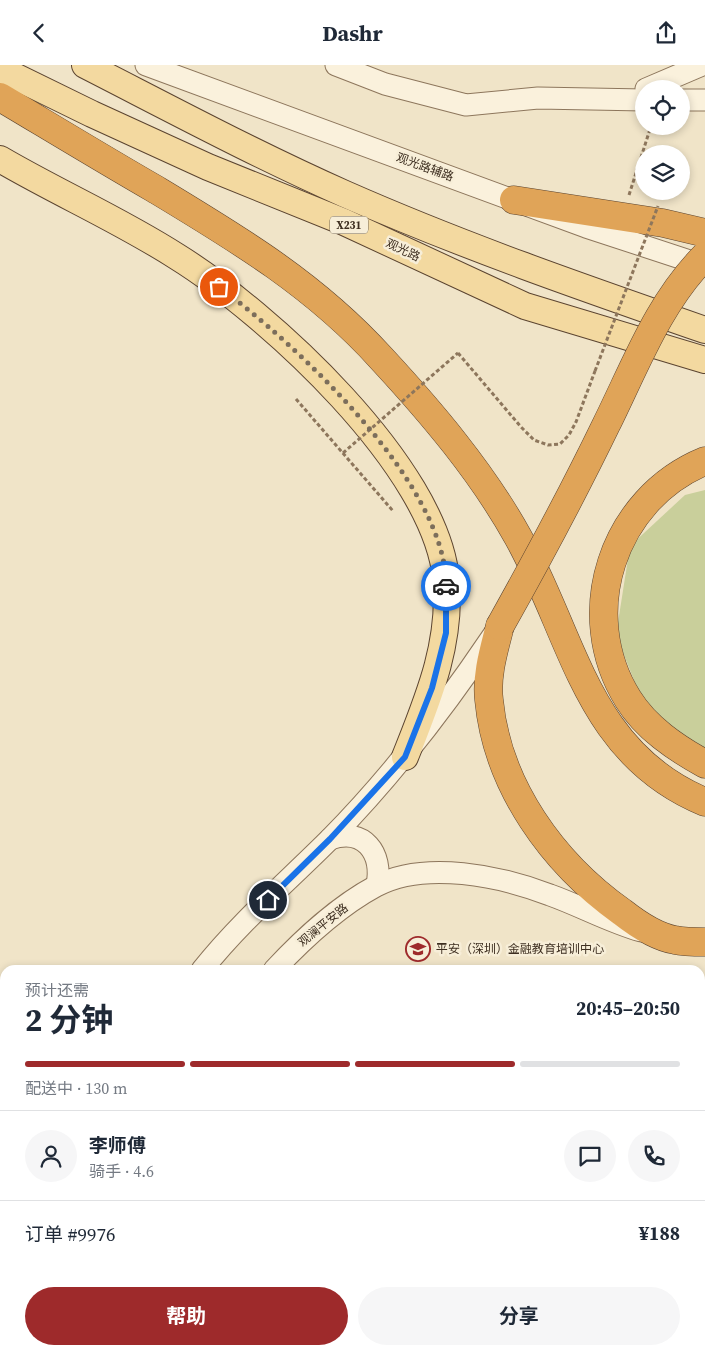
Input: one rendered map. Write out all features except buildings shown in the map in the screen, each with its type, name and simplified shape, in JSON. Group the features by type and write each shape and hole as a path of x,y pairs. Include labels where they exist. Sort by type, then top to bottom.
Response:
{"highway":[{"path":"0,97 243,241 289,274 336,312 422,405 492,495 518,537 584,686 606,721 629,751 655,775 687,795 705,802"},
{"path":"514,200 663,223 705,233"},
{"path":"705,256 674,295 642,346 576,487 500,626 491,661 489,699 496,739 512,783 536,827 567,865 605,900 629,917 674,940 705,943"},
{"path":"705,461 673,479 648,500 626,526 612,556 603,594 603,622 612,667 628,700 651,726 677,749 705,764"}],"main road":[{"name":"X231","path":"85,65 239,144 346,194 528,269 705,330"},
{"name":"观光路","path":"0,69 101,119 208,167 344,223 525,306 705,360"},
{"path":"0,159 177,256 247,308 308,363 361,420 404,476 434,530 446,578 446,633 432,688 405,757"}],"street":[{"name":"观光路辅路","path":"146,65 514,200 705,266"},
{"path":"336,65 386,84 466,105 538,98 635,100"},
{"path":"666,80 702,65"},
{"path":"617,100 635,93"},
{"path":"690,100 705,99"},
{"path":"206,965 242,925 330,839 405,757 439,713 500,626"},
{"path":"330,839 344,834 356,836 368,845 377,859 380,872 377,885"},
{"name":"观澜平安路","path":"279,965 300,942 337,911 377,885 415,874 455,873 502,880 549,894 620,925 674,940"}],"path":[{"path":"626,203 648,135"},
{"path":"343,453 458,353 520,427 534,439 548,445 560,444 569,435 576,422 658,206"},
{"path":"296,399 394,511"}],"green space":[{"path":"705,490 705,757 647,713 616,635 630,546 685,495"}],"way so far":[{"path":"219,287 247,308 308,363 361,420 404,476 434,530 446,578 446,586"}],"place":[{"name":"平安（深圳）金融教育培训中心","path":"418,949"}],"route":[{"path":"268,900 330,839 405,757 432,688 446,633 446,586"}]}
